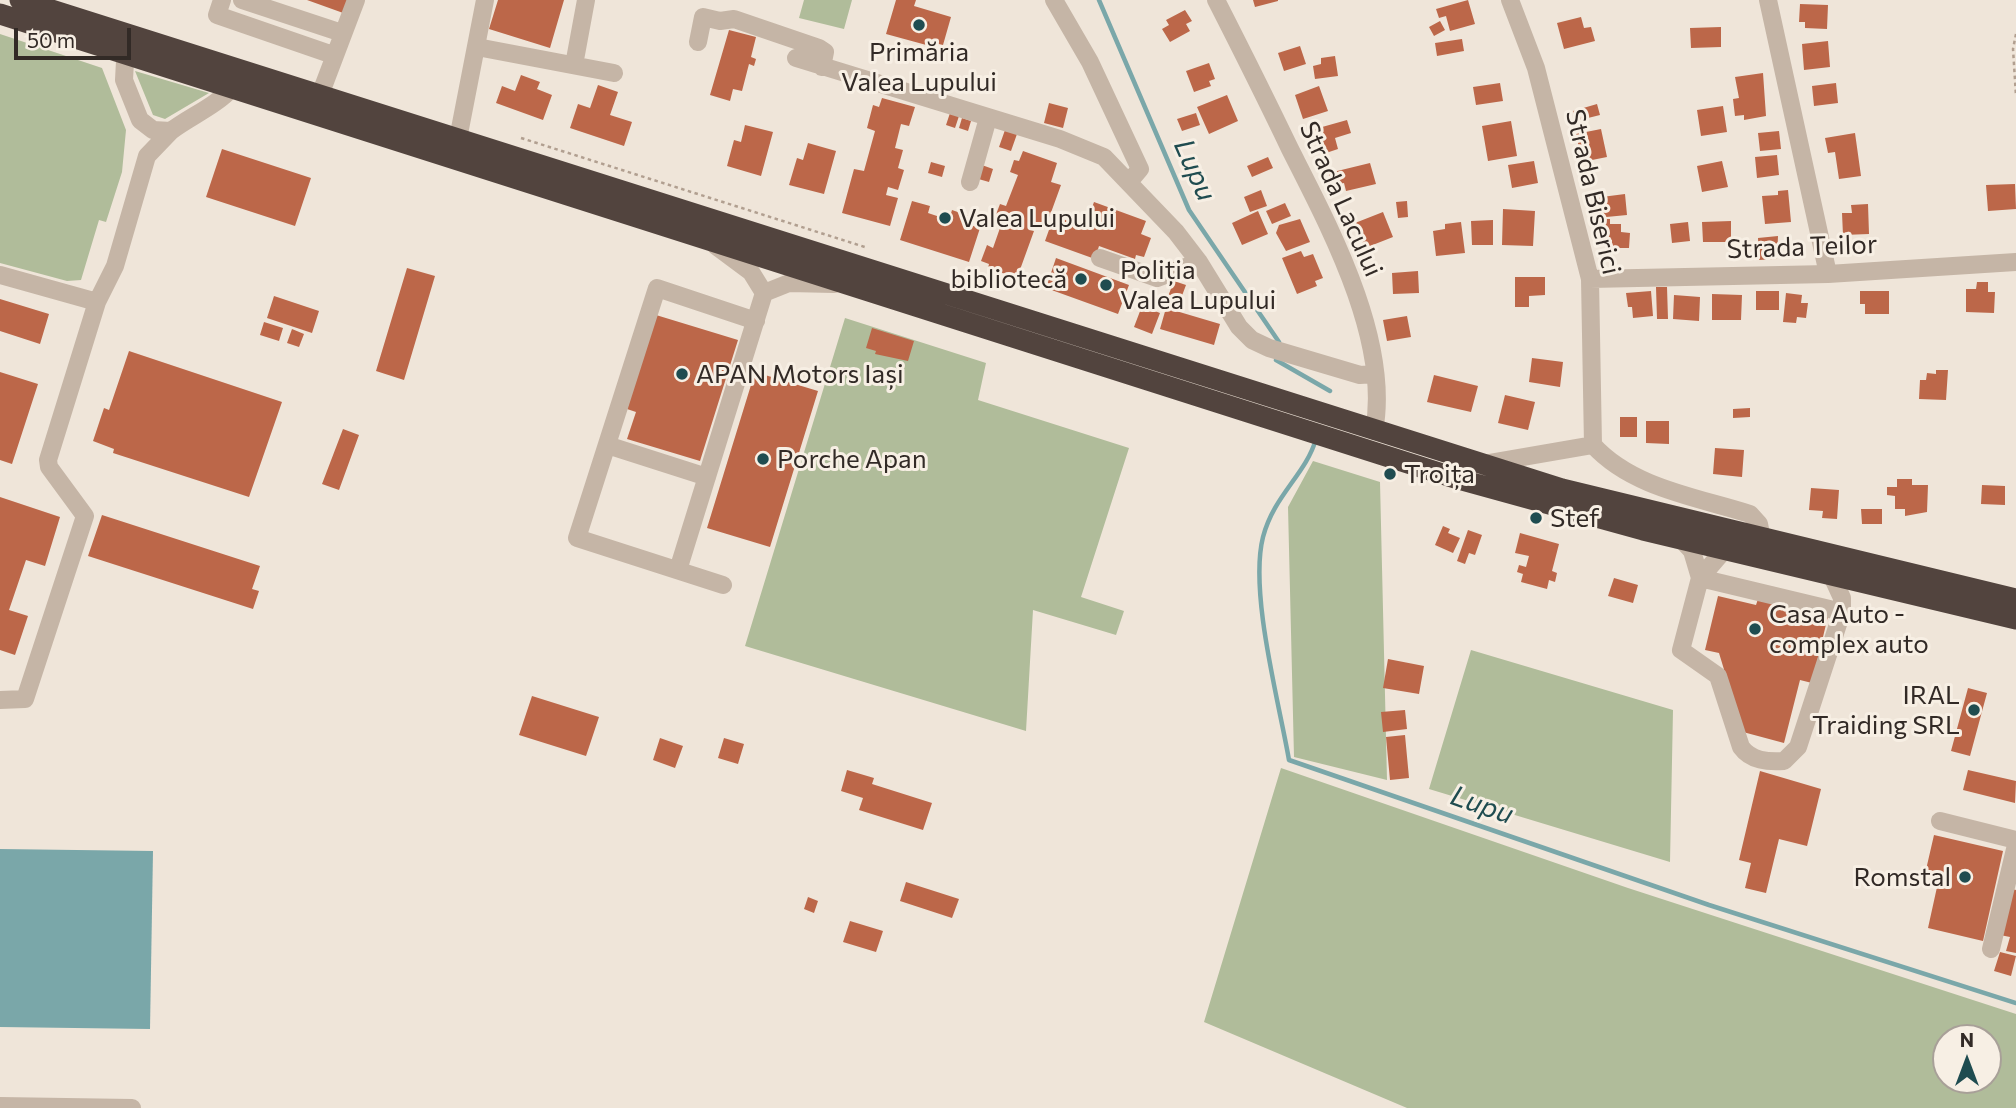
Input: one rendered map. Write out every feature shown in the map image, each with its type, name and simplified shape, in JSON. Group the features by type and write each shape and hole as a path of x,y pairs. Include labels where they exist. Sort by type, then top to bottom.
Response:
{"highway":[{"path":"32,2 458,139 1332,428 1556,508 2016,619"},
{"path":"0,14 847,284 1294,416"},
{"path":"1332,428 1374,431 1562,489 2016,599"}],"street":[{"path":"222,0 217,15 333,55"},
{"path":"242,0 342,33"},
{"path":"320,95 356,0"},
{"path":"458,139 485,0"},
{"path":"573,65 586,0"},
{"path":"1054,0 1090,62 1140,169 1129,182"},
{"name":"Strada Lacului","path":"1216,0 1346,264 1375,374 1377,402 1374,431"},
{"name":"Strada Biserici","path":"1510,0 1536,68 1590,279 1593,445"},
{"path":"1768,0 1812,186 1828,274"},
{"path":"698,42 703,17 720,21 734,19 819,48 825,52 822,67"},
{"path":"0,700 25,699 85,516 49,467 48,460 97,302 115,266 147,156 140,120 124,80 125,61 138,45 184,59 218,61"},
{"path":"477,47 614,73"},
{"path":"796,58 1060,139 1104,157 1199,262 1239,327 1252,340 1269,348 1360,375 1375,374"},
{"path":"147,156 192,114 222,99 233,87"},
{"path":"970,182 988,118"},
{"path":"140,120 153,130 171,131"},
{"path":"678,570 764,293 751,272 705,237"},
{"path":"1100,258 1157,278 1199,262"},
{"name":"Strada Teilor","path":"1590,279 1828,274 2016,262"},
{"path":"0,275 97,302"},
{"path":"764,293 789,283 847,284"},
{"path":"723,585 577,538 657,288 756,321"},
{"path":"607,445 707,477"},
{"path":"1480,465 1593,445 1608,461 1627,474 1750,514 1759,524 1762,539"},
{"path":"1681,539 1692,551 1700,578"},
{"path":"1725,549 1700,578 1681,650 1718,676 1741,747 1747,755 1759,760 1784,761 1798,747 1842,611 1842,598 1831,574"},
{"path":"1700,578 1842,611"},
{"path":"1842,611 1869,583"},
{"path":"1940,821 2016,839"},
{"path":"1991,949 2016,845"},
{"path":"0,1106 132,1108"}],"path":[{"path":"2016,34 2013,49 2016,96"}],"green space":[{"path":"804,0 852,0 844,29 799,18"},
{"path":"0,34 102,68 126,130 122,172 106,222 99,220 81,280 67,281 0,263"},
{"path":"135,71 209,93 165,119 153,115"},
{"path":"845,318 986,363 978,400 1129,448 1081,597 1124,611 1116,635 1033,610 1026,731 745,646"},
{"path":"1313,461 1380,482 1387,780 1294,757 1288,507"},
{"path":"1471,650 1673,710 1670,862 1429,789"},
{"path":"1281,768 1628,888 2016,1014 2016,1108 1407,1108 1204,1022"}],"water":[{"path":"0,849 153,851 150,1029 0,1027"}],"building":[{"path":"307,0 351,0 346,14"},
{"path":"498,0 564,0 550,48 489,29"},
{"name":"Primăria Valea Lupului","path":"896,0 916,0 914,6 951,17 943,45 931,42 930,46 886,34"},
{"path":"1253,0 1278,0 1278,1 1255,7"},
{"path":"1468,0 1475,24 1450,31 1446,16 1439,18 1436,9"},
{"path":"1800,4 1828,5 1827,29 1805,28 1805,22 1799,22"},
{"path":"1185,10 1192,21 1186,24 1190,31 1170,42 1162,29 1169,25 1166,20"},
{"path":"1581,17 1584,28 1591,27 1595,41 1564,49 1557,23"},
{"path":"1440,21 1445,30 1434,36 1429,27"},
{"path":"1721,27 1721,47 1691,48 1690,28"},
{"path":"729,30 756,37 751,57 756,59 754,66 749,64 742,91 733,89 730,101 710,95"},
{"path":"1462,39 1464,51 1437,56 1435,43"},
{"path":"1828,41 1830,67 1804,70 1802,44"},
{"path":"1300,46 1306,64 1284,71 1278,53"},
{"path":"1335,56 1338,76 1315,79 1313,66 1321,64 1321,58"},
{"path":"1209,63 1215,79 1209,81 1211,86 1194,92 1186,71"},
{"path":"1763,73 1766,116 1744,120 1744,115 1735,116 1733,99 1739,98 1735,77"},
{"path":"521,75 540,82 537,89 552,95 543,120 496,103 502,86 515,91"},
{"path":"1500,83 1503,101 1476,105 1473,87"},
{"path":"1836,83 1838,103 1814,106 1812,86"},
{"path":"598,85 618,92 610,115 632,122 624,146 570,128 578,104 590,108"},
{"path":"1319,86 1328,111 1303,119 1295,95"},
{"path":"1227,95 1238,121 1209,134 1197,107"},
{"path":"882,98 915,107 909,126 901,124 895,148 903,150 898,168 904,170 898,190 888,187 886,195 898,198 890,226 842,213 854,169 864,171 875,131 867,128 873,105 879,107"},
{"path":"1049,103 1068,108 1063,128 1044,123"},
{"path":"1597,104 1600,115 1576,121 1573,111"},
{"path":"1723,106 1727,132 1701,136 1697,110"},
{"path":"950,113 959,116 955,128 946,125"},
{"path":"1196,113 1200,125 1182,131 1177,119"},
{"path":"962,118 971,121 968,131 959,128"},
{"path":"1347,120 1351,133 1335,138 1338,149 1323,154 1315,129"},
{"path":"1511,121 1517,156 1488,161 1482,126"},
{"path":"745,125 773,132 761,176 727,166 734,140 741,142"},
{"path":"1601,129 1607,157 1582,162 1576,134"},
{"path":"1005,130 1017,134 1011,151 999,147"},
{"path":"1779,131 1781,149 1760,151 1758,133"},
{"path":"1855,133 1861,176 1839,179 1835,152 1828,153 1825,138"},
{"path":"808,143 836,151 824,194 789,185 797,158 803,160"},
{"path":"222,149 311,178 295,226 206,197"},
{"path":"1023,151 1057,163 1051,182 1061,185 1045,229 1031,224 1029,230 1034,231 1017,278 988,268 989,264 981,261 987,245 993,248 1000,228 992,225 1000,204 1006,206 1018,175 1010,172 1014,160 1019,161"},
{"path":"1777,155 1779,175 1757,178 1755,157"},
{"path":"1268,157 1273,168 1252,177 1247,166"},
{"path":"1534,161 1538,183 1512,188 1508,165"},
{"path":"1722,161 1728,187 1702,192 1697,166"},
{"path":"931,162 945,166 942,177 928,173"},
{"path":"1370,163 1376,184 1346,191 1344,183 1332,186 1329,173"},
{"path":"979,164 993,169 989,182 975,178"},
{"path":"2015,184 2016,209 1988,211 1986,185"},
{"path":"1261,190 1267,206 1250,212 1244,197"},
{"path":"1788,190 1791,222 1765,224 1762,196 1778,195 1778,191"},
{"path":"1625,194 1627,215 1596,218 1594,198"},
{"path":"912,201 930,206 928,213 949,220 952,210 969,216 967,224 980,228 969,262 900,240"},
{"path":"1407,201 1408,217 1398,218 1396,202"},
{"path":"1094,202 1146,221 1141,234 1151,238 1144,257 1136,255 1135,259 1099,246 1095,259 1045,241 1054,216 1085,227"},
{"path":"1285,203 1291,216 1272,224 1266,211"},
{"path":"1868,204 1869,234 1843,235 1842,213 1852,213 1851,205"},
{"path":"1503,209 1535,211 1533,246 1502,245"},
{"path":"1258,211 1268,234 1242,245 1232,223"},
{"path":"1383,212 1393,237 1365,248 1355,223"},
{"path":"1300,219 1310,242 1286,251 1276,233 1279,225"},
{"path":"1600,219 1610,219 1610,224 1621,224 1621,232 1630,233 1629,248 1612,248 1612,240 1605,240 1605,233 1600,233"},
{"path":"1493,220 1493,245 1472,245 1471,221"},
{"path":"1731,221 1731,242 1703,242 1702,222"},
{"path":"1461,222 1465,253 1436,256 1433,231 1445,229 1445,224"},
{"path":"1688,222 1690,241 1672,243 1670,224"},
{"path":"1778,236 1777,259 1759,260 1758,238"},
{"path":"1301,251 1304,257 1313,254 1323,278 1315,281 1317,286 1297,294 1282,258"},
{"path":"1056,258 1129,285 1118,314 1046,288"},
{"path":"407,268 435,276 404,380 376,371"},
{"path":"1418,271 1419,293 1393,294 1392,273"},
{"path":"1515,277 1545,277 1545,295 1529,296 1529,307 1515,307"},
{"path":"1174,281 1186,285 1177,309 1165,304"},
{"path":"1977,282 1988,282 1988,292 1995,292 1994,313 1966,312 1966,289 1976,289"},
{"path":"1656,287 1667,287 1668,319 1657,319"},
{"path":"1651,291 1653,316 1633,318 1626,293"},
{"path":"1756,291 1779,291 1779,310 1756,310"},
{"path":"1860,291 1889,291 1889,314 1865,314 1865,304 1860,304"},
{"path":"1786,293 1802,295 1801,303 1808,303 1806,318 1797,317 1796,323 1783,322"},
{"path":"1712,294 1742,295 1741,320 1712,320"},
{"path":"1674,295 1700,297 1699,321 1673,319"},
{"path":"274,296 319,311 312,333 267,318"},
{"path":"0,299 49,314 40,344 0,331"},
{"path":"1142,306 1160,313 1152,334 1134,327"},
{"path":"1166,308 1220,324 1214,345 1160,329"},
{"name":"APAN Motors Iași","path":"656,315 738,340 700,461 627,439 636,412 627,409"},
{"path":"1407,316 1411,337 1387,341 1383,320"},
{"path":"264,322 283,328 279,341 260,335"},
{"path":"872,328 914,341 908,361 875,354 876,351 866,348"},
{"path":"292,329 304,334 299,347 287,343"},
{"path":"129,351 282,402 249,497 113,453 114,449 93,441 104,408 109,410"},
{"path":"1532,358 1563,362 1560,387 1529,382"},
{"path":"1936,370 1948,370 1946,400 1919,399 1920,380 1926,380 1927,373 1936,374"},
{"path":"0,372 38,384 12,464 0,460"},
{"name":"Porche Apan","path":"755,372 818,391 770,547 707,528"},
{"path":"1434,375 1478,386 1471,412 1427,402"},
{"path":"1505,395 1535,402 1528,430 1498,423"},
{"path":"1750,408 1750,417 1733,418 1733,409"},
{"path":"1620,417 1637,417 1637,437 1620,437"},
{"path":"1646,421 1669,421 1669,444 1646,443"},
{"path":"343,429 359,435 339,490 322,484"},
{"path":"1715,448 1744,450 1742,477 1713,474"},
{"path":"1897,479 1912,479 1912,485 1928,485 1927,512 1905,516 1905,509 1895,509 1895,496 1887,495 1887,487 1897,487"},
{"path":"1982,485 2005,486 2005,505 1981,504"},
{"path":"1811,488 1839,490 1837,519 1822,518 1823,511 1809,510"},
{"path":"0,497 60,517 45,566 26,560 9,610 28,616 15,655 0,650"},
{"path":"1861,509 1882,509 1882,524 1862,524"},
{"path":"102,515 260,566 252,589 259,591 253,609 88,556"},
{"path":"1443,526 1450,529 1448,533 1460,538 1453,553 1435,545"},
{"path":"1468,530 1482,535 1475,555 1469,553 1465,564 1457,561"},
{"path":"1520,533 1559,544 1552,571 1557,573 1555,582 1549,580 1547,589 1521,582 1523,574 1517,572 1519,565 1526,567 1529,556 1515,553"},
{"path":"1614,578 1638,585 1633,603 1608,596"},
{"path":"1718,596 1756,605 1758,599 1828,616 1812,683 1800,680 1784,743 1743,732 1719,653 1705,650"},
{"path":"1388,659 1424,666 1419,694 1383,688"},
{"path":"1968,688 1987,693 1970,756 1951,751"},
{"path":"532,696 599,717 586,756 519,735"},
{"path":"1405,710 1407,729 1383,732 1381,712"},
{"path":"1405,735 1409,778 1390,780 1386,737"},
{"path":"660,738 683,746 675,768 653,760"},
{"path":"724,738 744,744 738,764 718,758"},
{"path":"847,770 874,778 872,784 932,803 923,830 859,810 863,798 841,791"},
{"path":"1968,770 2016,781 2015,803 1963,790"},
{"path":"1760,771 1821,789 1807,846 1779,839 1766,893 1745,888 1751,863 1739,860"},
{"path":"1934,835 2003,851 1983,941 1928,928 1939,878 1925,874"},
{"path":"906,882 959,899 952,918 900,901"},
{"path":"2012,889 2016,890 2016,953 2006,951 2010,937 2000,935"},
{"path":"808,897 818,901 814,913 804,909"},
{"path":"850,921 883,931 876,952 843,942"},
{"path":"2000,952 2016,956 2011,976 1994,971"}],"waterway":[{"name":"Lupu","path":"1099,0 1189,210 1279,342"},
{"name":"Lupu","path":"1276,360 1330,391"},
{"name":"Lupu","path":"1316,439 1305,463 1268,522 1260,560 1262,616 1289,760 1709,905 2016,1003"}],"place":[{"name":"Primăria Valea Lupului","path":"919,25"},
{"name":"Valea Lupului","path":"945,218"},
{"name":"bibliotecă","path":"1081,279"},
{"name":"Poliția Valea Lupului","path":"1106,285"},
{"name":"APAN Motors Iași","path":"682,374"},
{"name":"Porche Apan","path":"763,459"},
{"name":"Troița","path":"1390,474"},
{"name":"Stef","path":"1536,518"},
{"name":"Casa Auto - complex auto","path":"1755,629"},
{"name":"IRAL Traiding SRL","path":"1974,710"},
{"name":"Romstal","path":"1965,877"}]}
